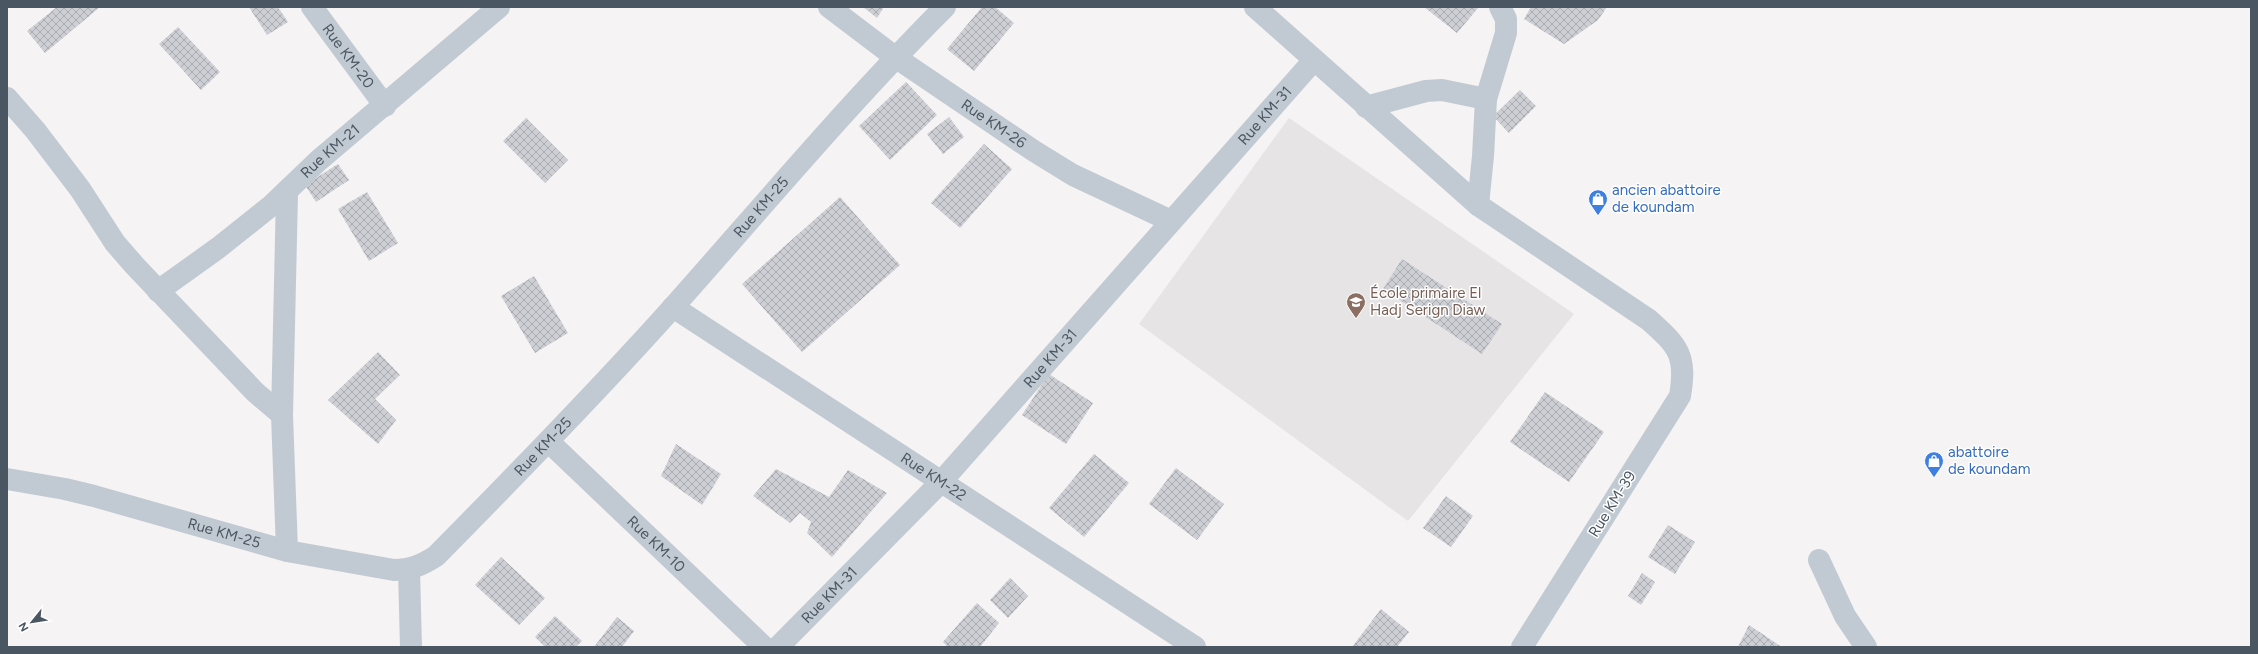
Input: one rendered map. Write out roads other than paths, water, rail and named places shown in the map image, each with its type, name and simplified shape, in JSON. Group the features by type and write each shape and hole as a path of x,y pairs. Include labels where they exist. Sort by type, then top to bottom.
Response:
{"street":[{"name":"Rue KM-20","path":"312,7 385,106"},
{"name":"Rue KM-21","path":"158,291 218,248 287,193 305,172 385,106 499,7"},
{"name":"Rue KM-26","path":"829,7 895,57 1073,175 1171,221"},
{"name":"Rue KM-25","path":"7,479 80,492 287,551 394,570 409,570 436,556 549,442 673,307 895,57 945,7"},
{"path":"1255,7 1478,205"},
{"path":"1478,205 1484,156 1486,100 1506,33 1506,19 1500,7"},
{"name":"Rue KM-31","path":"778,647 942,482 1314,60"},
{"path":"1366,107 1426,91 1442,90 1486,100"},
{"path":"7,98 35,130 80,189 115,243 158,291 255,392 282,415"},
{"path":"287,193 282,415 287,551"},
{"name":"Rue KM-39","path":"1478,205 1649,320 1669,338 1680,355 1684,374 1680,396 1522,647"},
{"name":"Rue KM-22","path":"673,307 1192,646"},
{"name":"Rue KM-10","path":"549,442 764,647"},
{"path":"1819,560 1845,616 1866,647"},
{"path":"409,570 412,647"}],"place":[{"name":"ancien abattoire de koundam","path":"1598,216"},
{"name":"École primaire El Hadj Serign Diaw","path":"1356,319"},
{"name":"abattoire de koundam","path":"1934,478"}]}
